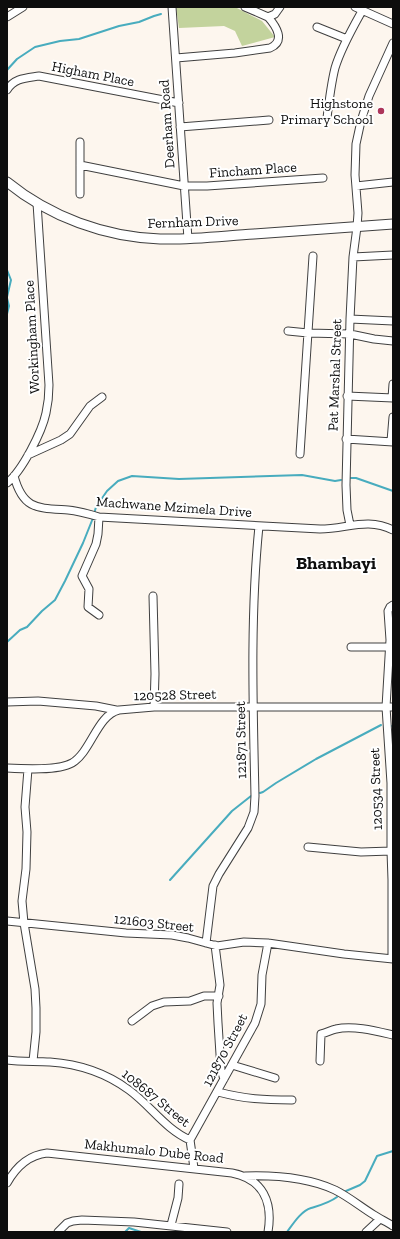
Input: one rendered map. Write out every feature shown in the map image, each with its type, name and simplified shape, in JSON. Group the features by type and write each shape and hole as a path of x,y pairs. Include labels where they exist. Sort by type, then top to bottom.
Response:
{"street":[{"path":"7,17 23,7"},
{"name":"Deerham Road","path":"172,7 188,239"},
{"path":"176,58 235,54 274,46 278,40 278,30 268,17 245,7"},
{"path":"268,17 275,14 280,7"},
{"path":"354,7 393,24"},
{"path":"327,118 335,69 347,39 362,10"},
{"path":"317,27 347,39"},
{"name":"Pat Marshal Street","path":"350,525 346,500 346,439 350,319 354,257 358,227 355,156 357,138 369,96 393,43"},
{"name":"Higham Place","path":"7,90 16,80 39,76 179,103"},
{"path":"180,127 269,120"},
{"path":"80,142 80,194"},
{"name":"Fincham Place","path":"80,165 184,186 207,186 323,178"},
{"name":"Fernham Drive","path":"7,182 37,203 63,217 106,232 142,238 188,239 393,224"},
{"path":"356,186 393,182"},
{"name":"Workingham Place","path":"7,483 14,476 28,456 40,432 46,415 49,385 37,203"},
{"path":"354,257 393,255"},
{"path":"300,454 313,256"},
{"path":"350,319 393,321"},
{"path":"288,331 350,334 393,341"},
{"path":"347,396 392,398 393,384"},
{"path":"28,456 70,434 90,406 102,397"},
{"path":"346,439 392,442 392,417"},
{"name":"Machwane Mzimela Drive","path":"14,476 20,495 26,501 35,506 49,509 71,510 95,516 320,529 338,528 366,523 380,525 393,530"},
{"path":"95,516 98,534 96,544 82,576 89,589 88,607 99,615"},
{"name":"121871 Street","path":"206,943 212,893 215,882 248,828 254,812 252,647 256,557 259,526"},
{"path":"153,596 155,674 154,707"},
{"name":"120534 Street","path":"392,959 392,783 389,610 393,605"},
{"path":"351,647 390,647"},
{"path":"7,702 38,701 96,706 116,710"},
{"name":"120528 Street","path":"7,768 28,769 62,767 73,762 84,750 102,723 111,713 116,710 154,707 390,707"},
{"path":"28,769 25,807 27,832 26,869 22,901 35,989 36,1032 32,1061"},
{"path":"308,847 361,852 392,848"},
{"name":"121603 Street","path":"7,921 126,933 172,935 215,945 244,942 268,943 392,959"},
{"name":"121870 Street","path":"190,1140 250,1035 261,1004 262,975 268,943"},
{"path":"215,945 220,985 217,1012 221,1063 224,1079"},
{"path":"132,1021 152,1006 164,1002 190,1000 204,996 219,996"},
{"path":"320,1061 321,1034 337,1029 347,1028 380,1031 393,1035"},
{"name":"108687 Street","path":"7,1060 52,1062 77,1066 104,1074 136,1095 168,1127 190,1140 194,1168"},
{"path":"232,1065 274,1078"},
{"path":"218,1092 260,1100 292,1100"},
{"name":"Makhumalo Dube Road","path":"7,1183 10,1172 30,1158 47,1153 223,1171 244,1176 259,1187 266,1198 269,1210 268,1232"},
{"path":"244,1176 265,1176 296,1179 324,1186 336,1191 393,1226"},
{"path":"171,1225 178,1198 179,1184"},
{"path":"366,1232 380,1219"},
{"path":"58,1232 67,1224 73,1221 82,1220 171,1225 227,1232"}],"green space":[{"path":"176,7 235,7 262,21 275,37 242,46 235,31 224,26 179,28"}],"waterway":[{"path":"7,70 17,59 35,47 60,41 79,39 119,26 139,22 161,14"},
{"path":"7,270 11,280 7,297"},
{"path":"7,298 9,306 7,314"},
{"path":"94,514 96,507 107,491 118,481 132,476 179,479 302,475 335,481 341,480"},
{"path":"351,478 356,478 393,491"},
{"path":"7,642 20,630 27,627 55,600 83,543 93,518"},
{"path":"260,793 316,759 381,725"},
{"path":"170,880 232,811 251,796"},
{"path":"346,1191 360,1185 365,1181 377,1156 393,1151"},
{"path":"287,1232 304,1212 337,1197"},
{"path":"125,1232 129,1228 141,1232"}],"place":[{"name":"Highstone Primary School","path":"381,111"}],"district":[{"name":"Bhambayi","path":"336,563"}]}
